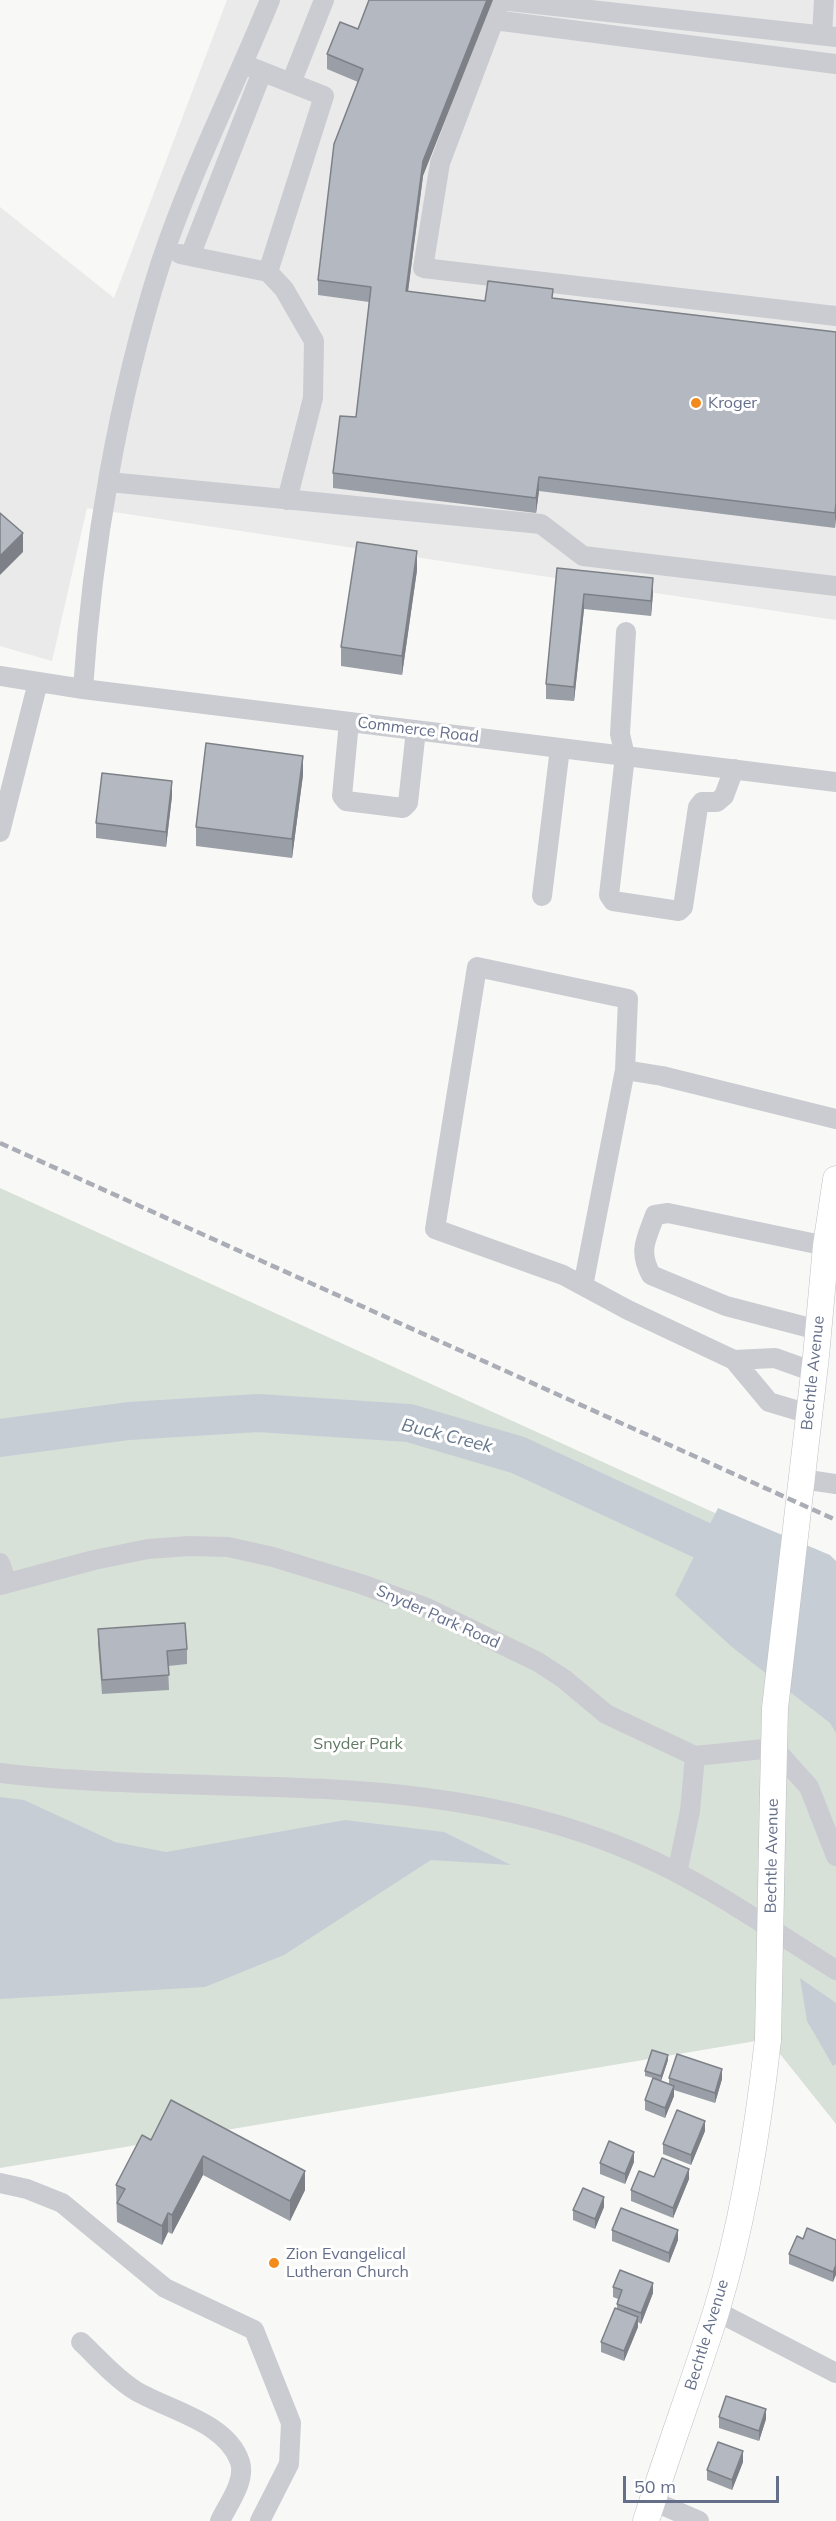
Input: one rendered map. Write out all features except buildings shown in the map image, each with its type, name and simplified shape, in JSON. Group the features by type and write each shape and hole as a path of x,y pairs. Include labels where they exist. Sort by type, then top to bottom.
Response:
{"main road":[{"name":"Bechtle Avenue","path":"650,2511 716,2311 741,2216 761,2102 768,2038 776,1708 826,1246 836,1179"}],"street":[{"path":"83,689 86,634 109,482 139,338 166,251 191,184 270,0"},
{"path":"291,83 324,0"},
{"path":"828,2 829,36 500,0 440,163 423,268 836,316"},
{"path":"494,20 836,64"},
{"path":"243,64 324,96 268,272"},
{"path":"190,256 262,72"},
{"path":"166,251 268,272 284,289 314,341 313,398 287,500"},
{"path":"109,482 541,524 583,556 836,586"},
{"path":"626,632 620,734 625,756 609,895 613,901 679,911 683,907 698,807 702,802 717,802 724,796 734,769"},
{"name":"Commerce Road","path":"0,676 83,689 836,782"},
{"path":"0,832 38,682"},
{"path":"349,722 342,796 346,801 403,808 408,803 416,730"},
{"path":"542,896 560,748"},
{"path":"583,1286 625,1070 628,999 477,967 435,1229 563,1275 583,1286 734,1360 769,1402 809,1414"},
{"path":"625,1070 662,1076 836,1119"},
{"path":"818,1330 726,1306 651,1275 644,1262 642,1249 655,1215 668,1213 826,1246"},
{"path":"734,1360 775,1358 814,1372"},
{"path":"802,1479 836,1484"},
{"name":"Snyder Park Road","path":"0,1563 3,1584 94,1560 148,1549 189,1546 228,1547 273,1557 361,1584 427,1608 538,1662 564,1679 606,1713 695,1756"},
{"path":"677,1873 690,1811 695,1756 774,1748 809,1787 836,1856"},
{"path":"0,1773 82,1780 292,1786 388,1793 513,1811 558,1824 635,1852 677,1873 836,1970"},
{"path":"0,2183 27,2189 62,2203 165,2288 254,2330 291,2423 289,2463 260,2521"},
{"path":"716,2311 836,2373"},
{"path":"81,2342 135,2390 205,2423 228,2442 240,2462 241,2479 220,2521"},
{"path":"650,2511 699,2521"}],"shaded area":[{"path":"227,0 836,0 836,620 87,508 52,661 0,646 0,207 114,298"},
{"path":"718,1508 830,1555 836,1561 836,1733 830,1723 732,1647 675,1595"},
{"path":"0,1797 24,1800 115,1842 166,1852 345,1820 444,1832 511,1865 431,1860 284,1955 205,1987 0,1999"},
{"path":"800,1978 836,2003 836,2064 833,2066 807,2021"}],"green space":[{"name":"Snyder Park","path":"0,1188 836,1568 836,2124 768,2039 0,2168"}],"waterway":[{"name":"Buck Creek","path":"0,1438 129,1421 258,1413 409,1423 518,1455 723,1550 745,1568"}],"railway":[{"path":"0,1143 836,1520"}],"place":[{"name":"Kroger","path":"696,403"},
{"name":"Zion Evangelical Lutheran Church","path":"274,2263"}]}
